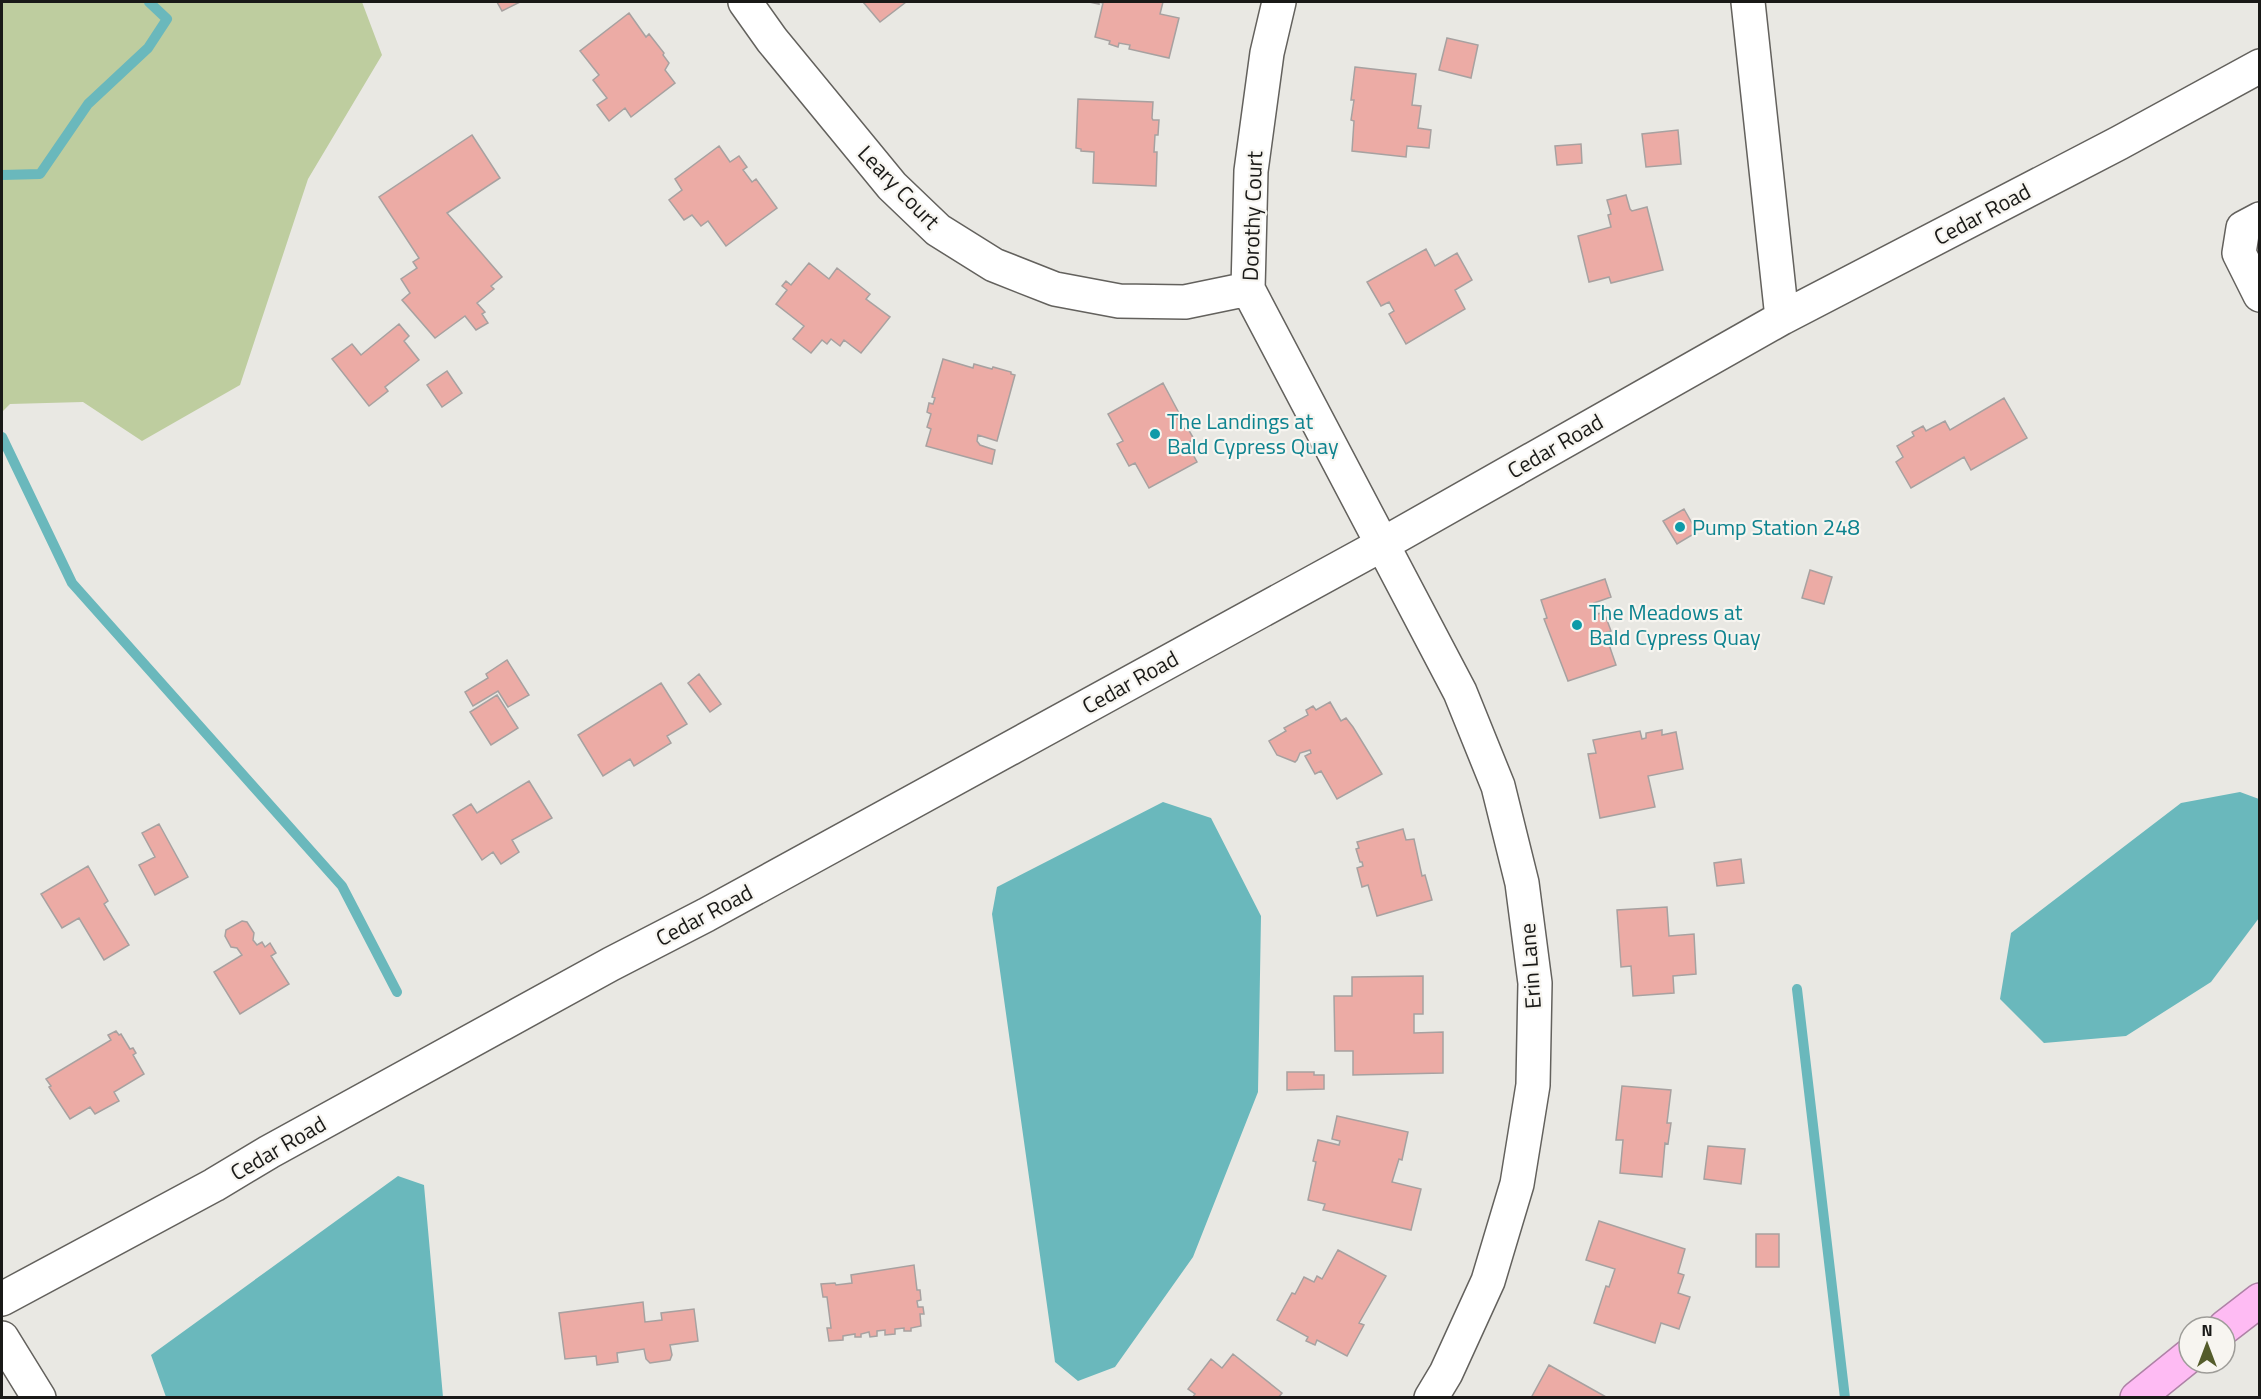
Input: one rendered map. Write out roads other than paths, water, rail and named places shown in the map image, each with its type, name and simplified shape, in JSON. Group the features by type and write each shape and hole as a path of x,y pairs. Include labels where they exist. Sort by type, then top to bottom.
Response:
{"highway":[{"path":"2237,1317 2259,1300"},
{"path":"2137,1398 2177,1366"}],"street":[{"name":"Leary Court","path":"745,2 772,40 892,186 938,230 994,265 1055,290 1119,301 1185,302 1248,290"},
{"name":"Dorothy Court","path":"1279,2 1267,53 1251,171 1248,290 1383,544"},
{"path":"1748,2 1782,318"},
{"name":"Cedar Road","path":"2,1299 214,1185 269,1152 610,964 706,915 1383,544 1782,318 2119,143 2259,66"},
{"path":"2259,219 2243,228 2239,253 2259,295"},
{"name":"Erin Lane","path":"1383,544 1460,692 1498,786 1522,883 1535,983 1533,1085 1517,1184 1488,1281 1446,1373 1431,1398"},
{"path":"2,1338 39,1398"}],"water":[{"path":"2240,792 2259,799 2259,918 2211,982 2126,1036 2044,1043 2000,999 2011,933 2181,803"},
{"path":"1163,802 1211,818 1261,916 1258,1092 1193,1257 1115,1367 1078,1381 1055,1362 992,914 997,887"},
{"path":"398,1176 424,1185 443,1397 166,1397 151,1355"}],"waterway":[{"path":"2,175 40,174 88,104 148,48 167,19 149,2"},
{"path":"2,437 72,583 342,886 397,992"},
{"path":"1797,989 1845,1398"}],"place":[{"name":"The Landings at Bald Cypress Quay","path":"1155,434"},
{"name":"Pump Station 248","path":"1680,527"},
{"name":"The Meadows at Bald Cypress Quay","path":"1577,625"}]}
